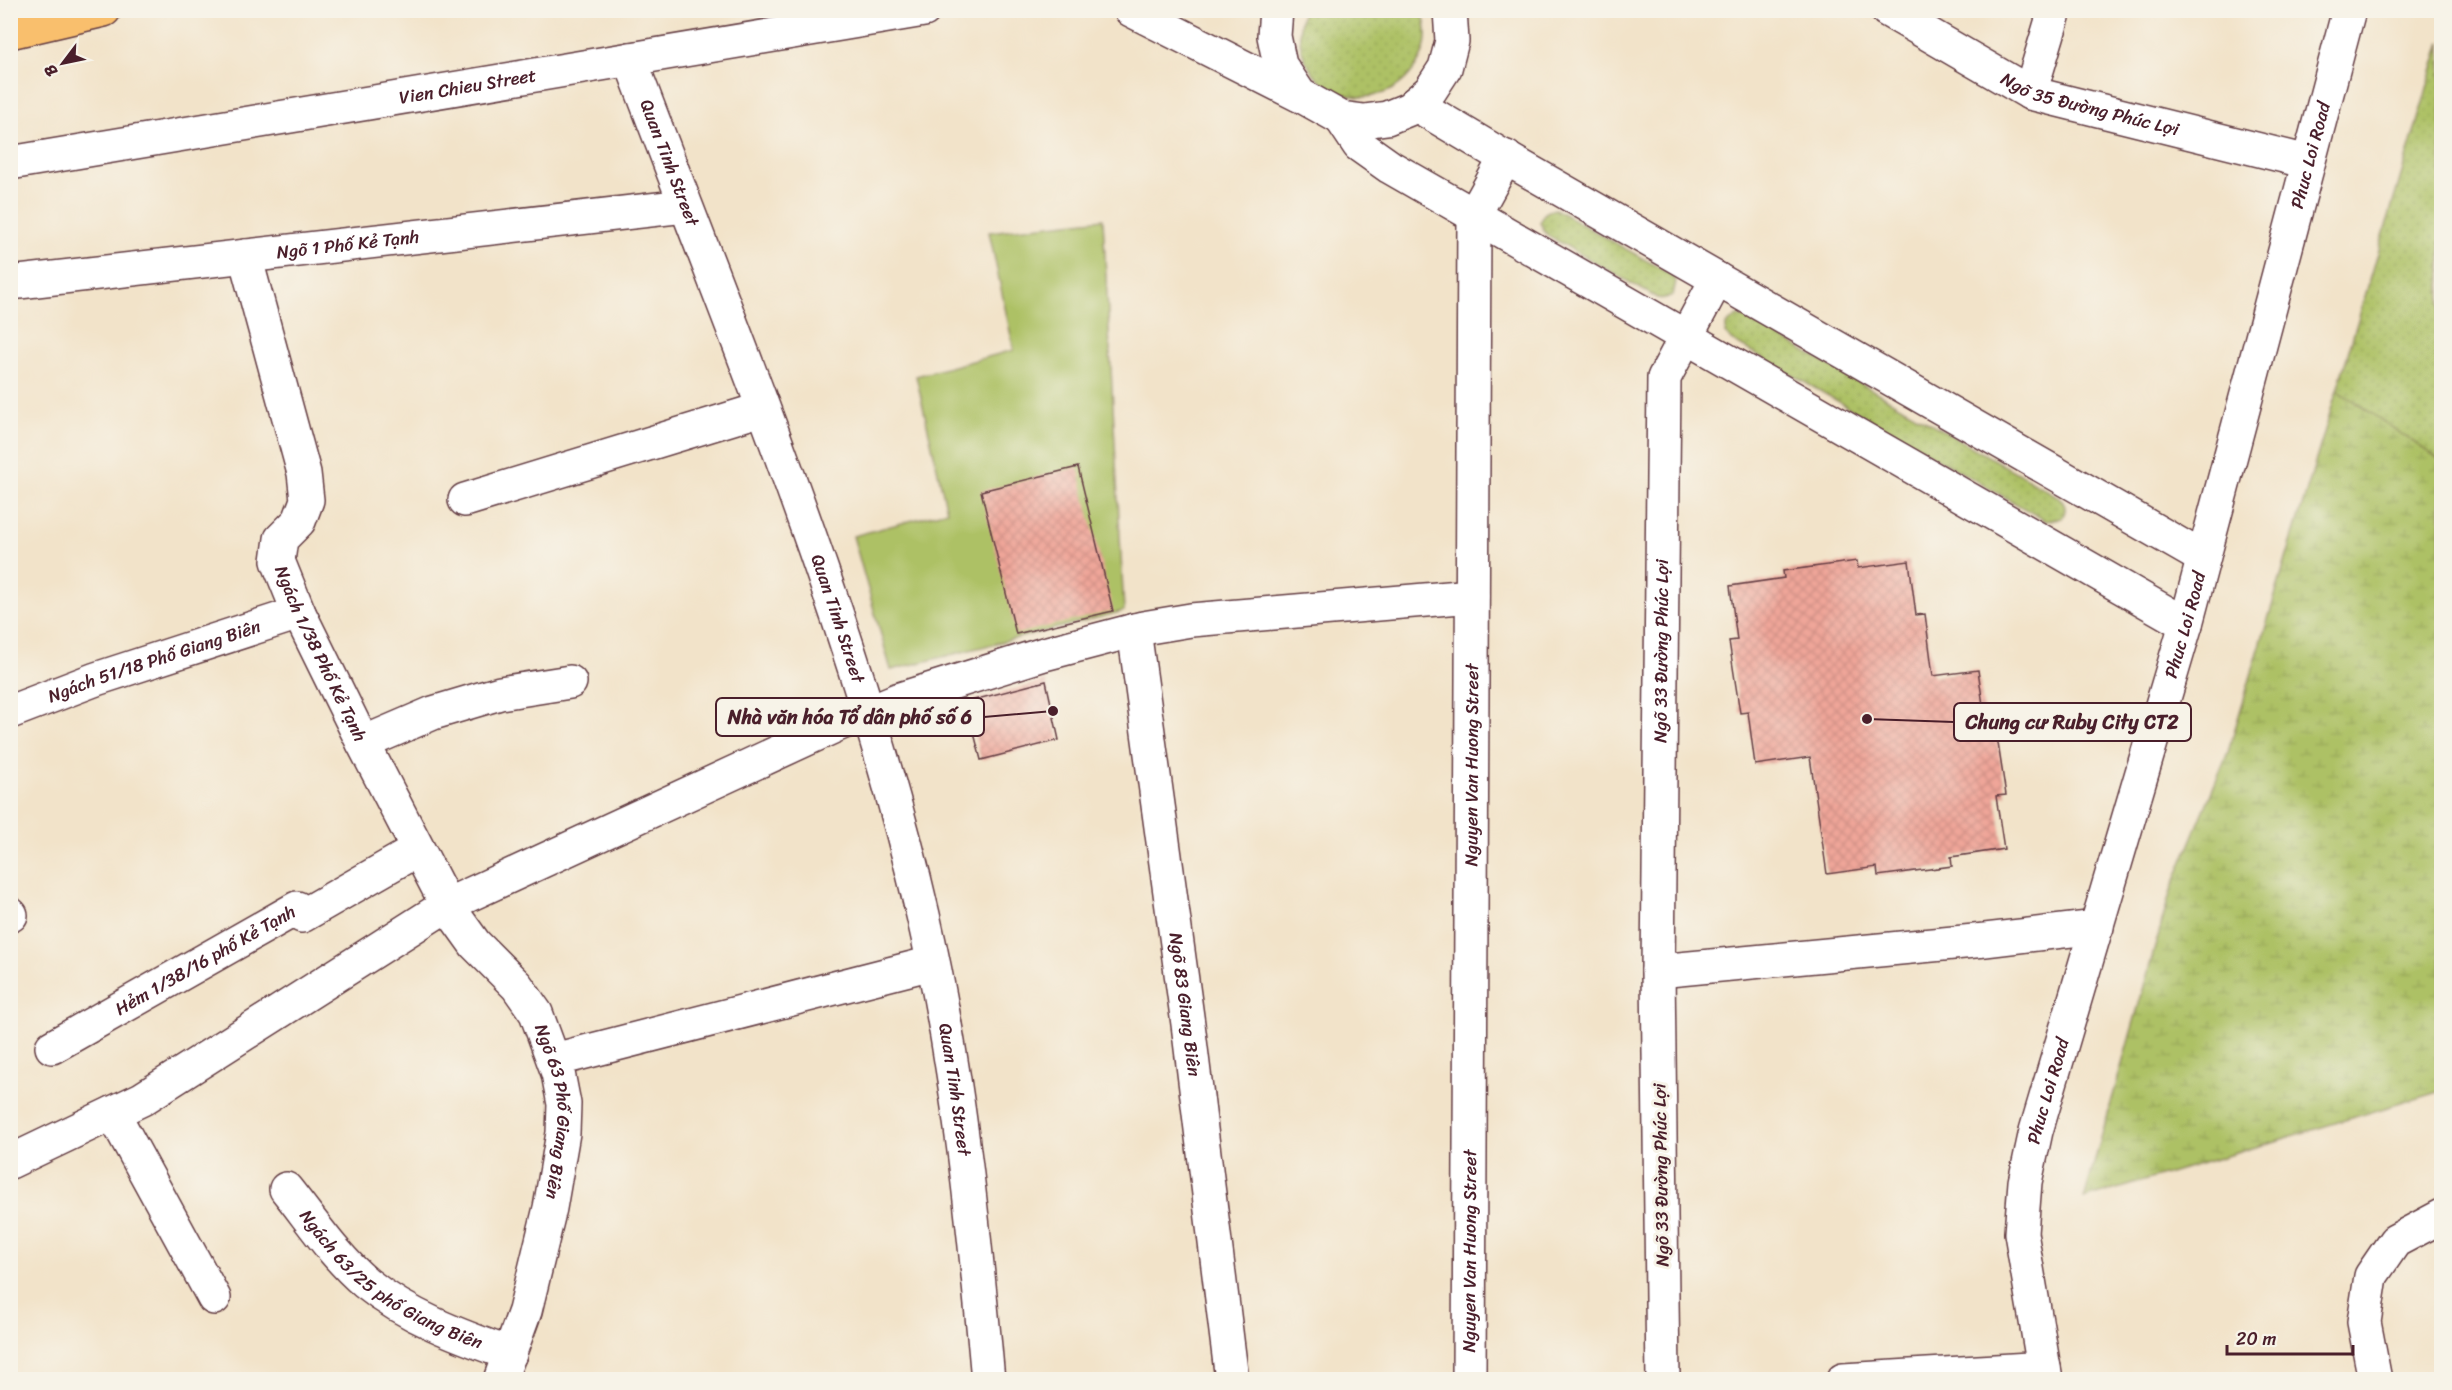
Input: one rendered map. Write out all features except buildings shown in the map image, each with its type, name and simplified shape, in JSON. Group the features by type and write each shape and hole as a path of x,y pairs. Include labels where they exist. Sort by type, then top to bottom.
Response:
{"main road":[{"path":"10,32 104,10"}],"street":[{"name":"Vien Chieu Street","path":"10,163 924,10"},
{"path":"1131,10 1341,118 1364,121 1387,118 1409,109 1430,91 1445,68 1452,41 1449,10"},
{"path":"1276,10 1274,36 1281,65 1300,95"},
{"name":"Ngõ 35 Đường Phúc Lợi","path":"1887,10 2030,93 2308,162"},
{"path":"2030,93 2055,10"},
{"name":"Phuc Loi Road","path":"2045,1374 2021,1233 2025,1182 2036,1131 2186,624 2349,10"},
{"name":"Quan Tinh Street","path":"630,59 832,602 882,757 923,917 952,1071 976,1258 988,1380"},
{"path":"1415,104 2204,558"},
{"path":"1341,118 1359,145 1371,156 2186,624"},
{"name":"Nguyen Van Huong Street","path":"1469,1380 1474,215 1506,157"},
{"name":"Ngõ 1 Phố Kẻ Tạnh","path":"10,283 686,206"},
{"name":"Ngách 1/38 Phố Kẻ Tạnh","path":"245,256 303,472 307,500 298,521 281,539 278,561 299,613 417,850 447,905"},
{"name":"Ngõ 33 Đường Phúc Lợi","path":"1663,1380 1658,971 1664,378 1717,279"},
{"path":"465,500 762,409"},
{"path":"10,1162 142,1099 447,905 897,700 1032,657 1134,630 1191,620 1472,596"},
{"name":"Ngách 51/18 Phố Giang Biên","path":"10,712 96,680 299,613"},
{"name":"Ngõ 83 Giang Biên","path":"1134,630 1188,1024 1232,1380"},
{"path":"363,743 432,713 489,696 570,682"},
{"name":"Hẻm 1/38/16 phố Kẻ Tạnh","path":"52,1047 297,908 302,916 417,850"},
{"name":"Ngõ 63 Phố Giang Biên","path":"447,905 475,944 517,986 536,1013 554,1060 564,1104 563,1133 545,1231 525,1311 505,1367"},
{"path":"1658,971 1986,940 2097,927"},
{"path":"554,1060 932,963"},
{"path":"113,1113 214,1298"},
{"name":"Ngách 63/25 phố Giang Biên","path":"286,1189 324,1238 365,1282 394,1303 466,1338 505,1367"},
{"path":"2375,1380 2364,1322 2371,1276 2395,1241 2442,1216"},
{"path":"1843,1380 2045,1374"}],"green space":[{"path":"1303,11 1421,11 1425,22 1425,48 1420,59 1403,81 1383,93 1361,97 1339,92 1320,80 1306,62 1300,39"},
{"path":"2441,42 2441,461 2337,390"},
{"path":"1555,209 1672,275 1676,281 1673,295 1666,299 1657,298 1547,235 1540,223 1545,213"},
{"path":"1103,219 1124,611 891,670 853,536 947,511 916,376 1014,350 989,232"},
{"path":"1737,316 1745,317 2059,497 2065,507 2062,518 2046,521 1731,340 1726,333 1726,325"},
{"path":"2337,390 2441,461 2441,1091 2084,1199 2171,890 2228,752"}],"place":[{"name":"Nhà văn hóa Tổ dân phố số 6","path":"1053,711"},
{"name":"Chung cư Ruby City CT2","path":"1867,719"}]}
